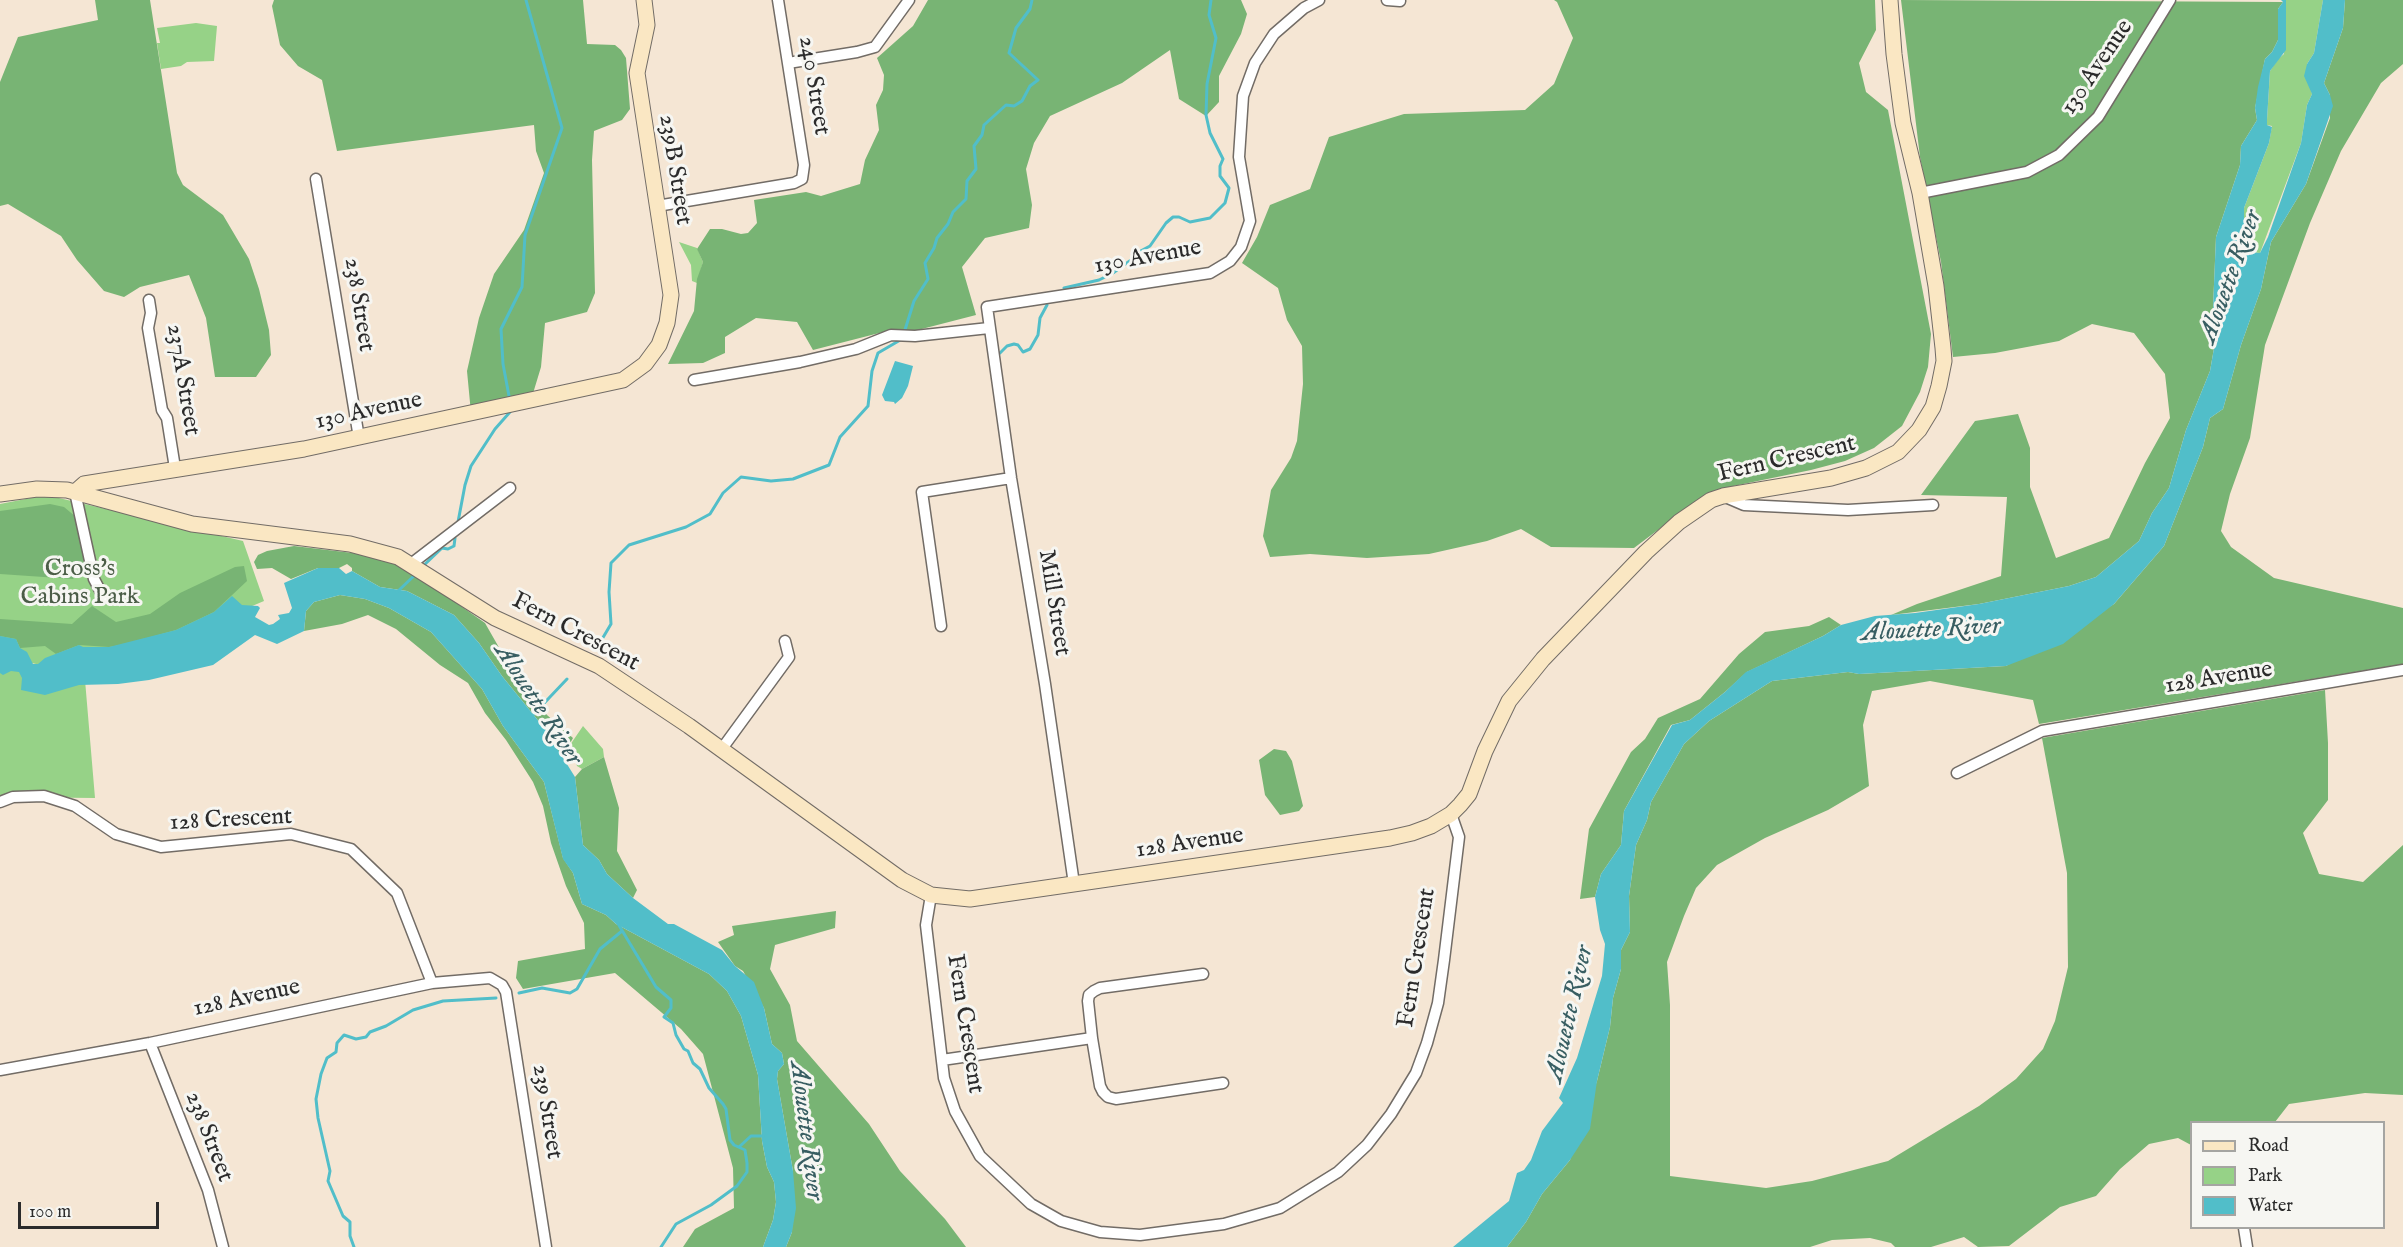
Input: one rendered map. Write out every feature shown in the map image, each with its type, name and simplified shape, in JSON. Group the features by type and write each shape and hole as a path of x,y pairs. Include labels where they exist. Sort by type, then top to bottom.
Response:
{"street":[{"name":"239B Street","path":"644,0 647,25 637,73 671,295 668,323 659,345"},
{"name":"240 Street","path":"657,206 795,183 802,179 804,165 778,0"},
{"path":"788,63 875,47 909,0"},
{"name":"130 Avenue","path":"989,328 987,307 1210,273 1230,261 1241,247 1250,221 1239,157 1243,96 1255,63 1266,44 1281,26 1304,8 1319,0"},
{"path":"1387,0 1400,1"},
{"name":"Fern Crescent","path":"0,494 37,489 75,492 192,524 363,546 388,553 495,618 599,666 902,880 931,895 926,925 944,1078 955,1111 980,1156 1031,1204 1062,1221 1100,1232 1140,1235 1224,1224 1280,1208 1338,1172 1367,1145 1391,1114 1416,1072 1438,1003 1444,960 1459,837 1450,814 1469,794 1485,751 1509,702 1544,659 1646,552 1711,500 1831,478 1866,468 1898,452 1920,430 1933,407 1944,361 1936,286 1920,194 1904,123 1894,54 1890,0"},
{"name":"130 Avenue","path":"1920,194 2027,172 2059,155 2098,117 2170,0"},
{"name":"238 Street","path":"316,179 359,438"},
{"name":"237A Street","path":"149,300 151,313 148,328 175,468"},
{"path":"694,380 800,362 856,349 886,336 897,334 915,336 989,328"},
{"name":"Mill Street","path":"989,328 1074,884"},
{"name":"130 Avenue","path":"75,492 84,484 304,449 623,380 645,364 659,345"},
{"path":"941,626 922,492 1011,478"},
{"path":"416,568 510,488"},
{"path":"75,492 94,579 104,598"},
{"path":"1723,496 1744,505 1836,509 1933,505"},
{"path":"721,750 789,657 785,641"},
{"name":"128 Avenue","path":"1957,773 2042,731 2403,670"},
{"name":"128 Crescent","path":"0,802 13,797 44,796 75,806 116,834 161,847 291,834 351,849 397,893 432,983"},
{"name":"128 Avenue","path":"931,895 970,899 1390,838 1431,826 1450,814"},
{"path":"1203,974 1100,988 1089,995 1092,1038 1100,1086 1102,1092 1108,1097 1116,1099 1223,1083"},
{"name":"128 Avenue","path":"0,1070 150,1043 432,983 490,978 502,985"},
{"name":"239 Street","path":"502,985 506,992 546,1247"},
{"path":"942,1060 1092,1038"},
{"name":"238 Street","path":"150,1043 208,1190 223,1247"},
{"path":"2244,1229 2247,1247"}],"green space":[{"path":"95,0 150,0 177,173 183,185 223,215 249,259 259,289 269,330 271,355 256,377 215,377 206,318 189,275 140,287 124,297 104,291 77,260 61,236 8,204 0,206 0,82 18,37 98,20"},
{"path":"274,0 583,0 587,44 615,45 621,50 626,58 630,109 622,120 594,131 592,160 595,293 587,312 545,323 541,367 531,400 471,413 467,371 479,318 494,274 524,230 544,173 536,151 534,125 337,151 322,80 298,66 280,45 272,6"},
{"path":"928,0 1241,0 1247,14 1241,34 1219,76 1219,102 1206,116 1179,99 1170,50 1122,83 1050,116 1034,143 1026,169 1032,205 1029,228 985,238 962,267 976,315 914,331 891,330 813,350 797,322 756,318 725,337 725,353 703,363 668,364 694,311 697,279 703,262 697,249 710,229 748,233 757,223 754,200 806,192 821,196 860,184 865,160 879,130 876,105 883,90 884,75 877,58 913,26"},
{"path":"1554,0 1875,0 1876,30 1859,63 1866,92 1888,110 1931,334 1928,367 1920,392 1902,426 1874,448 1845,461 1811,470 1719,489 1695,502 1634,548 1551,547 1521,529 1487,541 1429,554 1367,558 1310,554 1270,557 1263,536 1271,490 1291,458 1297,441 1303,384 1302,346 1287,320 1278,288 1242,263 1257,237 1270,205 1310,189 1329,137 1404,114 1525,110 1554,84 1573,38"},
{"path":"1901,0 2283,2 2278,9 2278,40 2272,52 2265,59 2255,108 2257,120 2241,146 2240,165 2216,237 2213,308 2217,331 2210,371 2186,430 2169,488 2152,513 2139,541 2096,577 2069,586 1979,604 1891,615 2001,576 2007,497 1921,495 1975,421 2018,414 2030,448 2030,487 2056,558 2109,538 2145,463 2170,418 2165,374 2134,333 2092,324 2059,341 1995,353 1953,357 1941,262 1920,157"},
{"path":"2286,0 2323,0 2314,53 2307,64 2312,94 2307,105 2301,143 2260,253 2251,252 2244,241 2244,208 2269,143 2272,126 2267,125 2270,71 2284,54"},
{"path":"2345,0 2403,0 2403,64 2381,83 2341,151 2310,223 2265,345 2250,438 2230,494 2221,531 2231,547 2274,578 2403,608 2403,664 2039,724 2033,700 1930,681 1872,691 1863,725 1869,786 1828,810 1765,838 1717,865 1696,888 1684,916 1667,962 1670,1005 1670,1176 1766,1188 1812,1181 1888,1161 1979,1106 2016,1079 2043,1049 2055,1021 2068,967 2067,873 2042,738 2325,690 2328,800 2303,833 2319,874 2363,882 2403,845 2403,1095 2365,1093 2289,1104 2276,1121 2190,1121 2190,1144 2178,1138 2149,1144 2120,1169 2096,1196 2060,1207 2009,1246 1978,1247 1964,1237 1931,1247 1895,1247 1891,1243 1870,1238 1832,1240 1810,1247 1507,1247 1526,1222 1542,1194 1570,1160 1597,1081 1621,969 1621,950 1630,932 1629,896 1636,845 1647,820 1651,802 1684,744 1709,721 1772,681 1848,672 1859,674 2006,666 2114,604 2164,546 2203,447 2210,418 2223,409 2241,345 2261,289 2271,242 2306,184 2330,118 2330,95 2324,83 2343,28"},
{"path":"196,23 217,26 214,61 187,62 181,66 161,69 157,28"},
{"path":"679,242 697,248 703,262 697,283 692,281 691,265"},
{"name":"Cross's Cabins Park","path":"46,495 243,541 264,601 146,651 54,668 0,656 0,504"},
{"path":"50,504 64,507 76,517 84,559 80,571 73,579 0,574 0,511"},
{"path":"294,546 361,554 405,567 485,623 505,658 547,715 573,738 562,758 545,729 502,676 479,643 454,615 407,591 380,587 352,571 347,564 339,568 318,568 291,579 272,568 257,569 254,562 258,555"},
{"path":"244,566 247,581 214,612 176,630 109,647 79,645 56,654 45,646 20,648 16,639 0,636 0,619 72,624 92,606 116,622 150,614 180,593 235,567"},
{"path":"340,595 365,599 389,608 431,632 482,689 503,726 544,782 563,858 573,873 582,904 606,915 616,924 709,974 727,991 741,1016 758,1075 762,1141 767,1167 774,1182 776,1202 773,1220 763,1247 683,1247 695,1229 734,1208 733,1168 703,1054 681,1029 615,973 523,989 516,978 518,961 585,949 584,923 566,886 551,843 543,806 533,782 506,740 485,713 468,683 440,665 396,629 368,615 342,624 304,631 306,611 314,602"},
{"path":"1829,617 1841,625 1747,672 1690,720 1671,725 1624,811 1621,845 1601,874 1595,897 1580,899 1589,829 1631,752 1645,739 1658,718 1700,699 1739,654 1765,632 1809,626"},
{"path":"0,666 85,680 95,798 0,797"},
{"path":"583,726 603,749 604,757 582,769 577,766 570,745"},
{"path":"1274,749 1286,751 1292,761 1303,806 1299,811 1280,815 1265,795 1259,760"},
{"path":"604,757 619,808 617,851 637,890 633,898 607,874 599,860 583,845 575,777 582,769"},
{"path":"836,911 835,928 775,945 770,969 790,1005 797,1041 869,1124 900,1171 945,1219 966,1247 786,1247 792,1232 793,1171 777,1079 778,1071 784,1064 782,1053 772,1044 764,1008 743,971 735,966 718,942 734,935 732,926"}],"water":[{"name":"Alouette River","path":"2281,0 2286,0 2286,50 2270,71 2267,125 2272,127 2269,143 2244,208 2244,241 2251,252 2260,253 2268,237 2301,143 2307,105 2312,94 2304,76 2307,64 2314,53 2323,0 2345,0 2343,28 2324,83 2333,106 2306,184 2271,242 2261,289 2241,345 2223,409 2210,418 2203,447 2164,546 2114,604 2063,644 2006,666 1859,674 1848,672 1772,681 1709,721 1684,744 1651,802 1647,820 1636,845 1629,896 1630,932 1621,950 1621,969 1613,998 1610,1027 1597,1081 1590,1129 1570,1160 1542,1194 1526,1222 1507,1247 1453,1247 1509,1201 1517,1173 1524,1170 1531,1160 1542,1131 1563,1103 1559,1098 1577,1058 1602,976 1605,944 1600,930 1595,897 1601,874 1621,845 1624,811 1672,725 1690,720 1746,672 1823,636 1841,625 1875,616 1979,604 2069,586 2096,577 2139,541 2152,513 2169,488 2186,430 2210,371 2217,331 2213,308 2216,237 2240,165 2241,146 2257,120 2255,108 2258,87 2265,59 2272,52 2278,40 2278,9 2283,2"},
{"path":"895,361 913,366 908,386 902,398 895,404 885,401 882,395"},
{"path":"318,568 339,568 346,574 352,571 380,587 407,591 454,615 479,643 502,676 545,729 575,777 583,845 599,860 607,874 633,898 668,924 674,924 722,950 735,966 754,982 764,1008 772,1044 782,1053 784,1064 778,1071 777,1079 793,1171 796,1208 792,1232 786,1247 763,1247 773,1220 776,1202 774,1182 767,1167 762,1141 758,1075 741,1016 727,991 709,974 616,924 606,915 582,904 573,873 563,859 544,782 503,726 482,689 431,632 389,608 365,599 340,595 314,602 306,611 304,631 277,644 255,635 213,665 149,680 79,685 45,695 21,690 22,678 19,672 11,671 3,675 0,673 0,636 16,639 33,664 38,664 45,658 79,645 109,647 176,630 214,612 232,596 242,605 258,606 260,608 255,617 269,625 273,624 280,619 278,615 289,613 292,608 284,583"}],"waterway":[{"path":"509,396 503,364 501,329 522,287 525,235 562,128 526,0"},
{"path":"904,333 914,301 928,279 925,263 953,212 966,199 967,181 976,169 974,146 982,135 984,125 1006,105 1014,106 1022,101 1030,86 1038,80 1009,53 1016,28 1030,9 1032,0"},
{"path":"1064,288 1099,280 1113,273 1131,260 1135,254 1150,246 1173,217 1190,222 1210,218 1225,203 1229,188 1220,176 1223,159 1210,133 1206,115 1207,84 1216,38 1209,15 1211,0"},
{"path":"1000,353 1007,346 1014,344 1018,345 1023,352 1030,349 1038,335 1040,318 1047,305"},
{"path":"598,646 611,624 609,592 611,563 629,545 686,527 710,514 723,493 741,477 771,481 793,479 829,465 840,437 868,406 872,371 878,353 902,339"},
{"path":"458,522 471,466 495,429 510,412"},
{"path":"422,567 442,548 448,549 454,546 455,538"},
{"path":"397,592 416,574"},
{"name":"Alouette River","path":"531,717 567,679"},
{"path":"617,922 656,987 671,1000 671,1008 664,1017 673,1023 676,1035 684,1049 688,1051 709,1088 726,1109 730,1140 734,1145 745,1150 747,1163 747,1172 737,1186 711,1205 676,1224 661,1247"},
{"path":"519,993 542,988 570,993 577,989 600,949 622,931"},
{"path":"354,1247 350,1236 350,1222 343,1216 328,1181 330,1171 318,1118 316,1099 327,1058 336,1052 337,1043 344,1035 356,1039 366,1037 370,1032 386,1026 413,1010 443,1001 496,998"},
{"path":"739,1147 751,1136 763,1136"}]}
